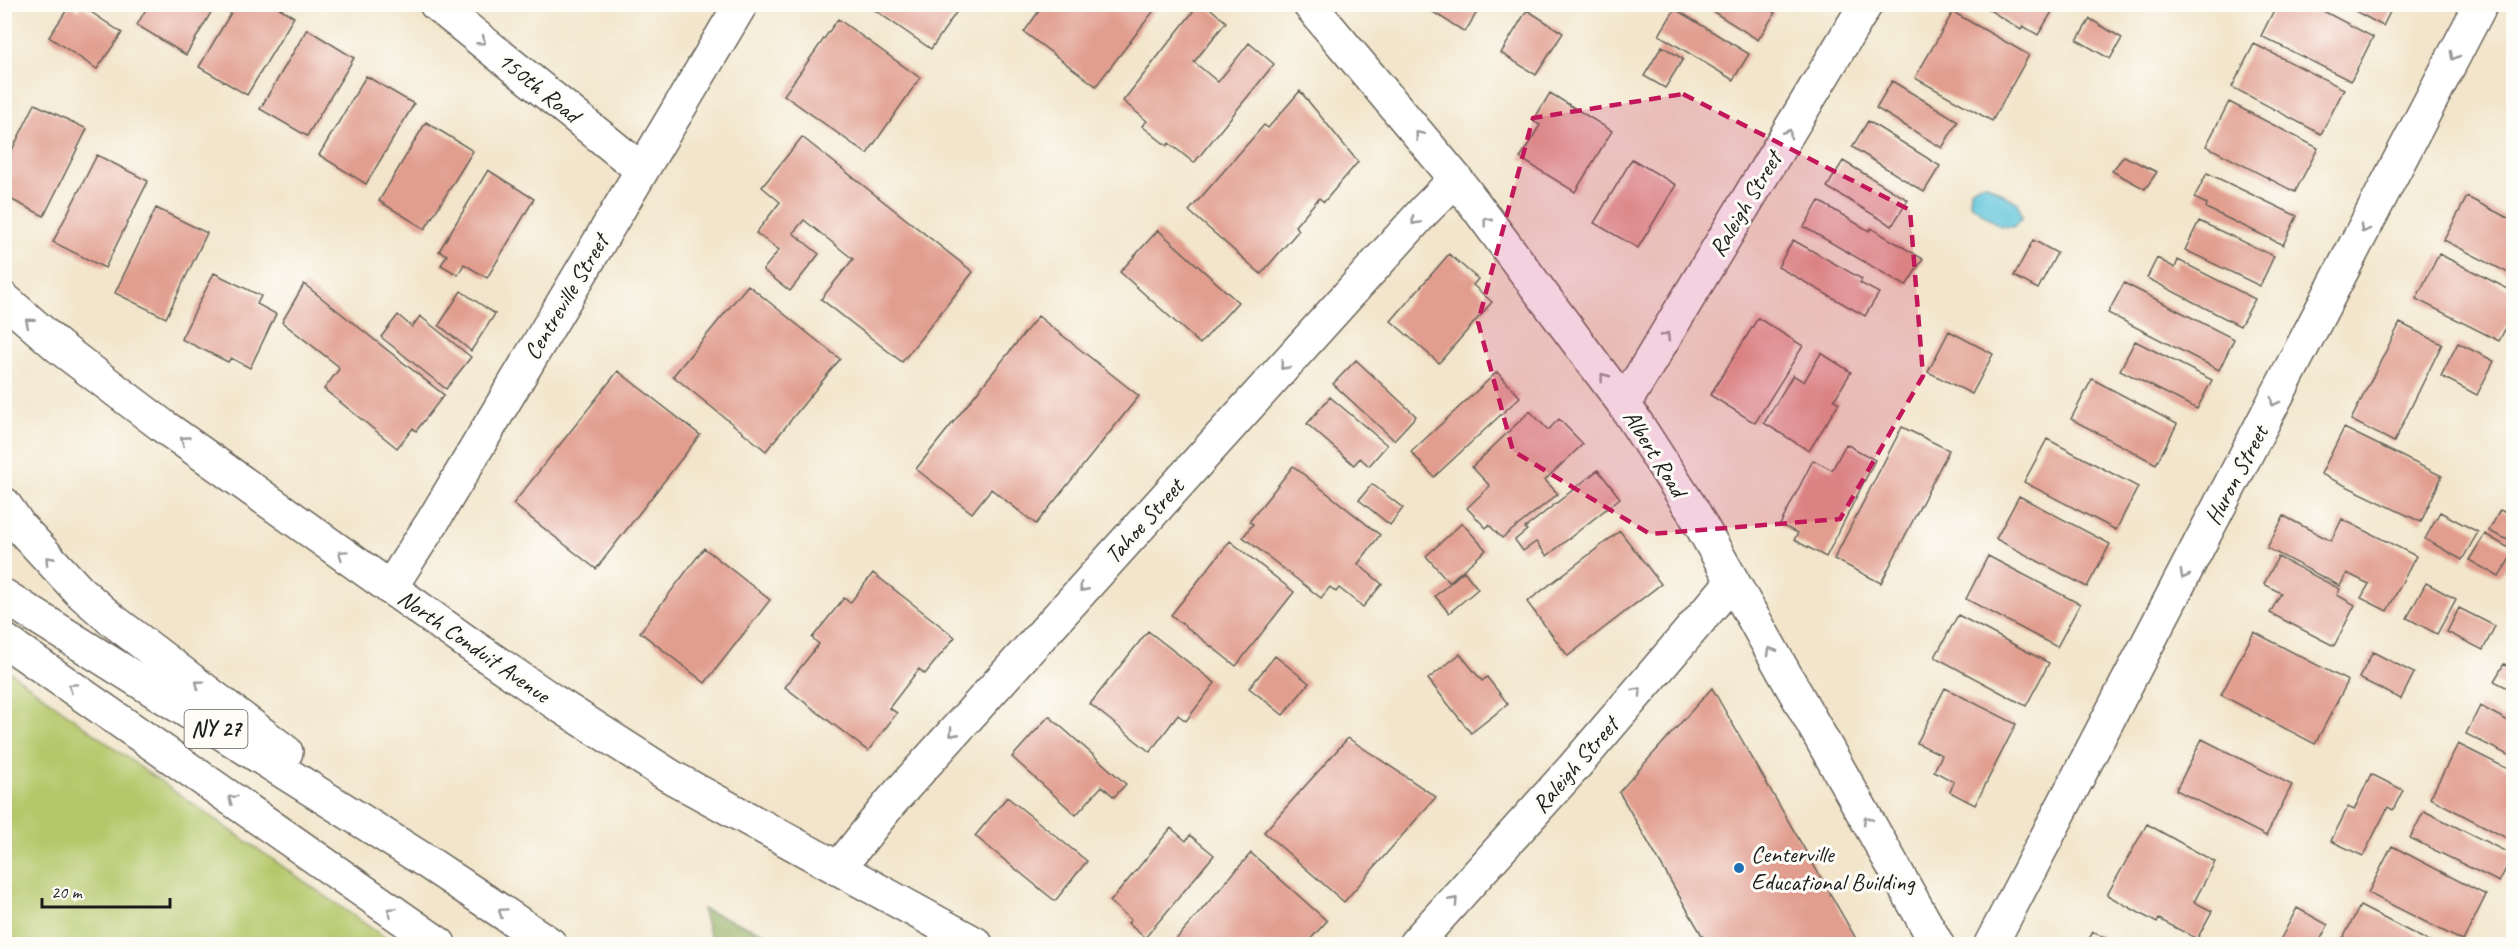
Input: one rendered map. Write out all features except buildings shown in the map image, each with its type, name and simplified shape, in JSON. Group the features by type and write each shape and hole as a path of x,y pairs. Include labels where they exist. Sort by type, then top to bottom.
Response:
{"main road":[{"name":"150th Road","path":"436,4 642,170"},
{"name":"Centreville Street","path":"390,588 433,521 741,4"},
{"name":"Albert Road","path":"1309,4 1456,180 1624,404 1693,512 1937,945"},
{"name":"Raleigh Street","path":"1624,404 1866,4"},
{"name":"Huron Street","path":"1991,945 2481,4"},
{"name":"Tahoe Street","path":"838,869 891,802 1425,210 1456,180"},
{"name":"North Conduit Avenue","path":"4,299 59,348 109,386 496,663 669,776 976,945"},
{"path":"4,504 47,558 79,591 111,619 197,682 427,862"},
{"name":"Raleigh Street","path":"1415,945 1574,767 1732,582"},
{"name":"NY 27","path":"4,596 427,862 550,945"},
{"path":"4,640 439,945"}],"highlighted area":[{"path":"1683,94 1910,210 1923,376 1840,519 1650,534 1513,451 1478,322 1533,118"}],"green space":[{"path":"5,668 137,765 394,944 5,944"},
{"path":"702,909 793,944 712,944"}],"water":[{"path":"1987,184 2018,203 2022,217 2013,227 2000,226 1970,204 1971,190 1978,185"}],"place":[{"name":"Centerville Educational Building","path":"1739,868"}]}
